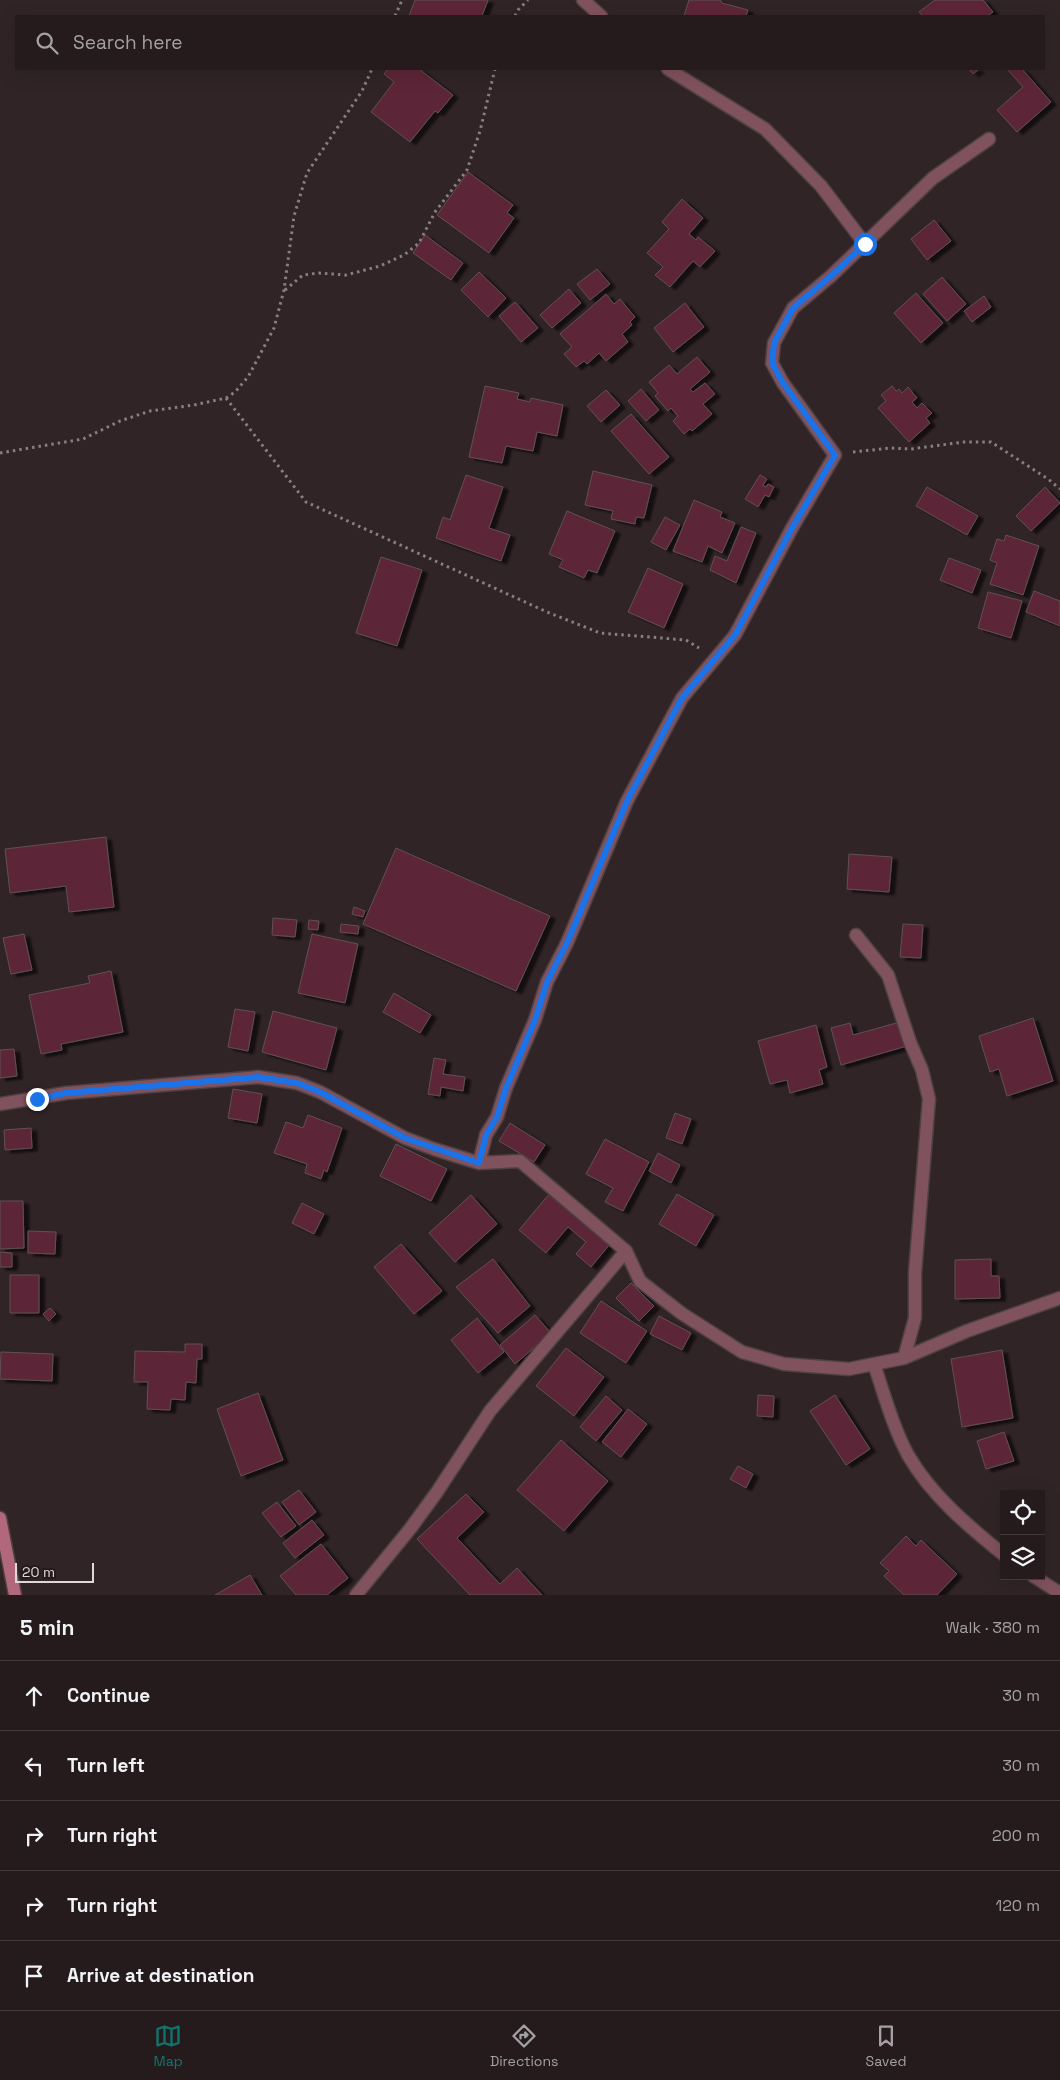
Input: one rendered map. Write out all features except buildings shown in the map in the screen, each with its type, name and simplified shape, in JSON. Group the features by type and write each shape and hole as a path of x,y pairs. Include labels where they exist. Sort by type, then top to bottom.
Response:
{"main road":[{"path":"0,1518 15,1595"}],"street":[{"path":"583,0 600,15"},
{"path":"670,70 764,129 821,186 865,244"},
{"path":"479,1163 486,1135 497,1117 506,1088 535,1020 547,982 567,943 627,801 682,698 735,635 792,528 835,455 783,383 772,363 774,343 793,308 831,276 933,178 989,140"},
{"path":"856,935 888,975 910,1042 922,1070 929,1099 915,1273 915,1318 904,1358"},
{"path":"0,1104 66,1093 258,1077 297,1083 320,1092 405,1138 479,1163 520,1161 626,1251 640,1281 681,1312 742,1352 784,1364 849,1369 904,1358 967,1331 1060,1298"},
{"path":"356,1595 437,1492 490,1411 626,1251"},
{"path":"874,1364 896,1428 908,1455 931,1488 964,1522 1000,1552"},
{"path":"1039,1580 1060,1593"}],"path":[{"path":"394,15 402,0"},
{"path":"516,15 528,0"},
{"path":"0,453 83,439 120,421 150,411 194,405 226,398 235,392 248,377 274,328 284,290 294,216 307,173 362,92 372,70"},
{"path":"284,290 303,275 319,273 346,275 380,266 404,255 419,243 435,212 467,170 480,131 495,70"},
{"path":"226,398 306,502 547,612 600,633 686,640 716,659"},
{"path":"835,455 890,448 911,449 964,442 992,442 1060,489"}],"route":[{"path":"37,1099 66,1093 258,1077 297,1083 320,1092 405,1138 479,1163 486,1135 497,1117 506,1088 535,1020 547,982 567,943 627,801 682,698 735,635 792,528 835,455 783,383 772,363 774,343 793,308 865,244"}]}
